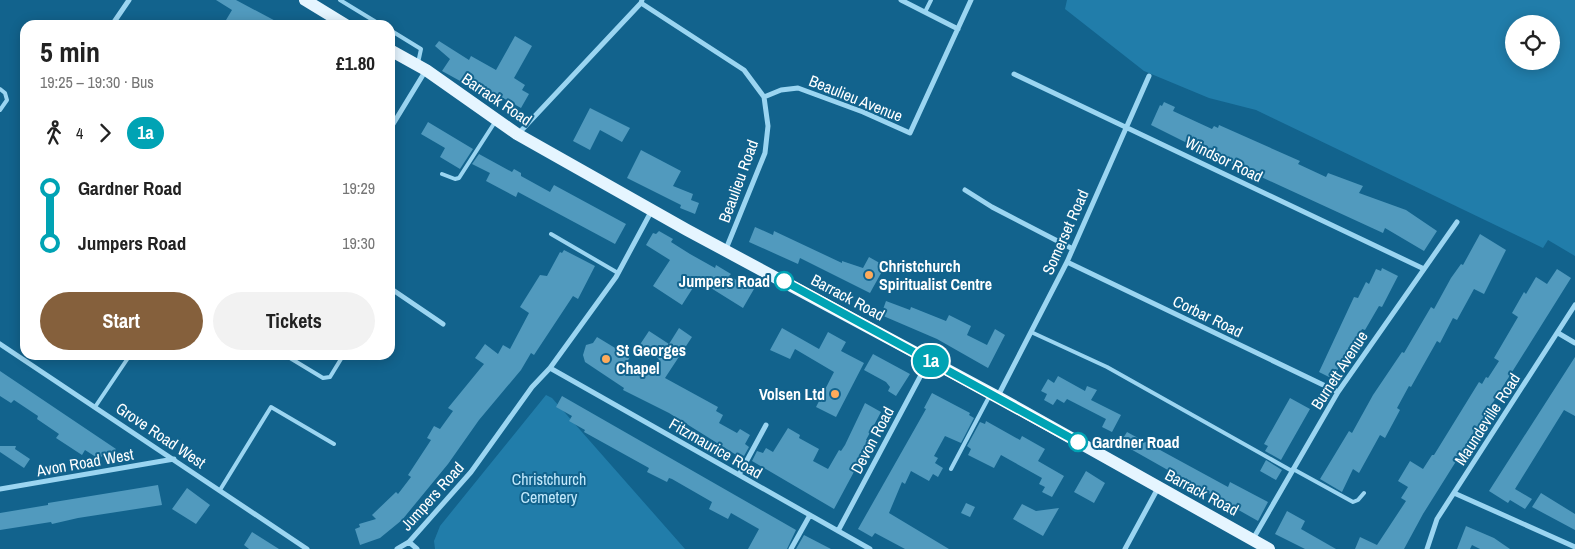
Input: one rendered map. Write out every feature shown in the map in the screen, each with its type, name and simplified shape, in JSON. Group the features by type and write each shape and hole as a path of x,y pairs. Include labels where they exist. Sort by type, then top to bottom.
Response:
{"main road":[{"path":"306,0 338,20"},
{"name":"Barrack Road","path":"395,53 422,68 518,134 726,250 995,395 1270,549"}],"street":[{"path":"115,20 129,0"},
{"path":"901,0 958,28 971,0"},
{"name":"Beaulieu Road","path":"518,134 641,2 744,70 764,97 768,126 765,153 726,250"},
{"name":"Beaulieu Avenue","path":"764,97 782,90 798,88 863,112 910,133 958,28"},
{"path":"395,119 422,68"},
{"name":"Windsor Road","path":"1014,74 1422,268"},
{"name":"Somerset Road","path":"995,395 1031,332 1067,262 1071,248 1149,76"},
{"path":"965,190 992,207 1071,248"},
{"name":"Jumpers Road","path":"397,549 408,542 471,472 532,387 550,368 618,273 653,209"},
{"name":"Burnett Avenue","path":"1253,539 1338,392 1422,268 1457,222"},
{"name":"Corbar Road","path":"1067,262 1338,392"},
{"path":"395,291 443,324"},
{"name":"Maundeville Road","path":"1427,549 1437,519 1575,305"},
{"path":"1558,332 1575,343"},
{"name":"Grove Road West","path":"0,344 20,357"},
{"name":"Grove Road West","path":"25,360 307,549"},
{"name":"Devon Road","path":"838,531 929,360"},
{"name":"Fitzmaurice Road","path":"550,368 870,549"},
{"path":"739,475 766,425"},
{"name":"Avon Road West","path":"0,489 174,459"},
{"path":"1125,549 1158,487"},
{"path":"1454,493 1575,547"},
{"path":"791,549 810,515"},
{"path":"408,542 417,549"}],"lane":[{"path":"340,0 373,20"},
{"path":"925,12 931,0"},
{"path":"395,33 421,49 422,68"},
{"path":"0,89 6,93 7,100 0,110"},
{"path":"442,174 450,178 460,178 496,120"},
{"path":"551,234 618,273"},
{"path":"1031,332 1107,367 1353,502 1358,500 1364,493"},
{"path":"95,406 127,360"},
{"path":"293,360 323,378 330,377 339,360"},
{"path":"951,469 995,395"},
{"path":"220,490 271,407 334,444"}],"green space":[{"path":"1067,0 1575,0 1575,256 1548,240 1543,248 1256,110 1209,98 1144,71 1065,9"},
{"name":"Christchurch Cemetery","path":"546,395 552,398 685,549 435,549 434,541 440,526"}],"building":[{"path":"216,0 236,0 274,20 226,20 232,10"},
{"path":"515,36 532,46 514,78 525,85 522,90 529,94 521,108 503,98 500,103 442,71 450,59 435,46 439,41 469,60 471,56 496,70"},
{"path":"1164,102 1175,107 1173,111 1212,129 1214,126 1218,128 1219,125 1300,161 1298,164 1326,177 1328,173 1363,186 1359,193 1406,210 1437,231 1424,251 1385,228 1383,233 1183,141 1151,125 1160,105 1162,106"},
{"path":"590,108 630,128 622,142 600,130 590,150 573,141"},
{"path":"428,122 473,149 460,169 440,157 445,148 421,134"},
{"path":"641,150 681,171 673,186 693,194 691,200 699,203 695,214 680,208 681,205 627,178"},
{"path":"479,154 512,172 514,169 521,173 521,176 550,192 554,185 626,224 615,244 518,192 516,197 486,181 490,173 472,164"},
{"path":"755,227 773,235 774,231 842,263 842,261 863,268 869,257 885,266 870,293 800,258 798,264 749,242"},
{"path":"659,231 673,239 671,242 690,254 715,268 716,265 731,274 729,276 754,289 743,308 698,280 682,305 653,286 670,260 646,245 653,233 656,234"},
{"path":"1480,234 1506,250 1484,294 1474,289 1457,320 1453,318 1440,343 1437,341 1411,387 1409,386 1397,408 1400,410 1385,438 1380,435 1359,473 1353,469 1342,492 1320,479 1349,431 1352,433 1373,395 1402,352 1404,353 1431,307 1434,309 1451,278 1461,264 1463,265"},
{"path":"564,250 595,266 578,299 573,296 534,355 531,353 521,370 479,420 448,464 402,520 380,538 360,545 355,529 360,527 359,524 376,519 372,515 396,492 398,494 411,477 408,475 431,440 427,438 434,426 440,429 453,411 448,408 484,364 475,358 485,344 498,354 503,345 510,349 529,313 520,307 540,275 547,276 560,252 562,253"},
{"path":"1382,268 1398,276 1382,307 1379,306 1365,330 1362,329 1355,346 1353,345 1345,363 1342,361 1333,379 1319,372 1354,297 1358,298 1366,282 1369,284 1376,269 1381,271"},
{"path":"1557,269 1571,278 1423,514 1404,549 1355,549 1360,537 1377,545 1406,501 1401,498 1408,487 1398,481 1410,461 1423,469 1432,455 1434,455 1479,382 1482,384 1486,377 1488,378 1499,361 1494,358 1518,317 1512,313 1524,292 1526,294 1536,277 1547,284"},
{"path":"886,301 910,310 911,307 946,321 949,315 971,326 967,335 987,345 995,329 1005,335 988,368 937,339 881,315"},
{"path":"679,328 692,337 665,378 718,407 716,411 723,415 719,423 737,433 740,429 750,435 745,444 749,447 744,456 739,454 738,456 669,413 623,390 624,388 585,362 583,355 586,345 593,343 597,337 630,357 627,362 650,375 659,359 639,346 649,331 669,344"},
{"path":"782,328 819,349 828,332 846,342 841,351 864,363 836,417 816,407 834,372 795,349 790,359 770,350"},
{"path":"873,354 910,374 896,396 888,391 890,387 886,382 864,370"},
{"path":"1575,357 1575,416 1564,410 1515,489 1532,499 1525,509 1510,500 1508,503 1489,491"},
{"path":"0,371 116,449 110,458 104,454 99,459 85,450 82,455 56,438 59,434 37,419 38,416 14,400 11,403 0,396"},
{"path":"1058,376 1085,391 1087,386 1097,390 1091,400 1121,415 1112,432 1102,427 1106,419 1067,399 1064,403 1057,399 1053,405 1044,400 1047,394 1041,391 1048,379 1054,383"},
{"path":"932,393 970,413 969,415 974,418 961,443 945,436 934,456 938,458 935,463 943,468 938,477 933,474 929,481 911,471 905,484 902,482 889,513 949,549 905,549 875,533 872,537 858,529 926,409 924,408"},
{"path":"562,396 796,530 787,549 748,549 759,529 731,513 728,519 709,509 712,502 672,479 669,478 667,482 647,472 649,468 584,432 585,430 569,421 572,416 556,407"},
{"path":"1290,398 1310,409 1281,460 1265,451 1268,446 1264,444"},
{"path":"865,403 881,412 866,440 870,442 834,509 752,461 757,451 763,453 766,448 773,452 788,428 800,435 799,438 819,449 813,461 828,469 839,450 841,451 845,445"},
{"path":"986,421 1020,440 1022,436 1045,449 1038,461 1064,476 1052,497 1042,492 1045,487 1039,484 1042,478 1001,455 994,468 968,455 971,449 967,446 980,422 985,424"},
{"path":"1127,432 1228,487 1230,482 1268,502 1258,521 1120,443"},
{"path":"0,446 16,446 15,449 30,459 24,468 0,452"},
{"path":"1266,460 1282,470 1276,480 1260,471"},
{"path":"1086,471 1105,483 1094,503 1074,492"},
{"path":"158,485 162,505 52,524 51,522 0,530 0,513"},
{"path":"187,488 210,505 196,524 172,509"},
{"path":"1541,493 1575,514 1575,530 1532,507"},
{"path":"966,503 975,507 970,517 961,513"},
{"path":"1022,504 1036,511 1059,508 1043,536 1013,519"},
{"path":"1287,511 1305,521 1301,529 1336,549 1305,549 1275,534"},
{"path":"1466,526 1494,538 1510,549 1480,549 1472,545 1470,549 1457,549"},
{"path":"252,532 279,549 249,549 244,545"},
{"path":"804,535 831,549 796,549"}],"bus line":[{"name":"1a","path":"784,281 1078,442"}],"place":[{"name":"Christchurch Spiritualist Centre","path":"869,275"},
{"name":"Jumpers Road","path":"784,281"},
{"name":"St Georges Chapel","path":"606,359"},
{"name":"Volsen Ltd","path":"835,394"},
{"name":"Gardner Road","path":"1078,442"}]}
